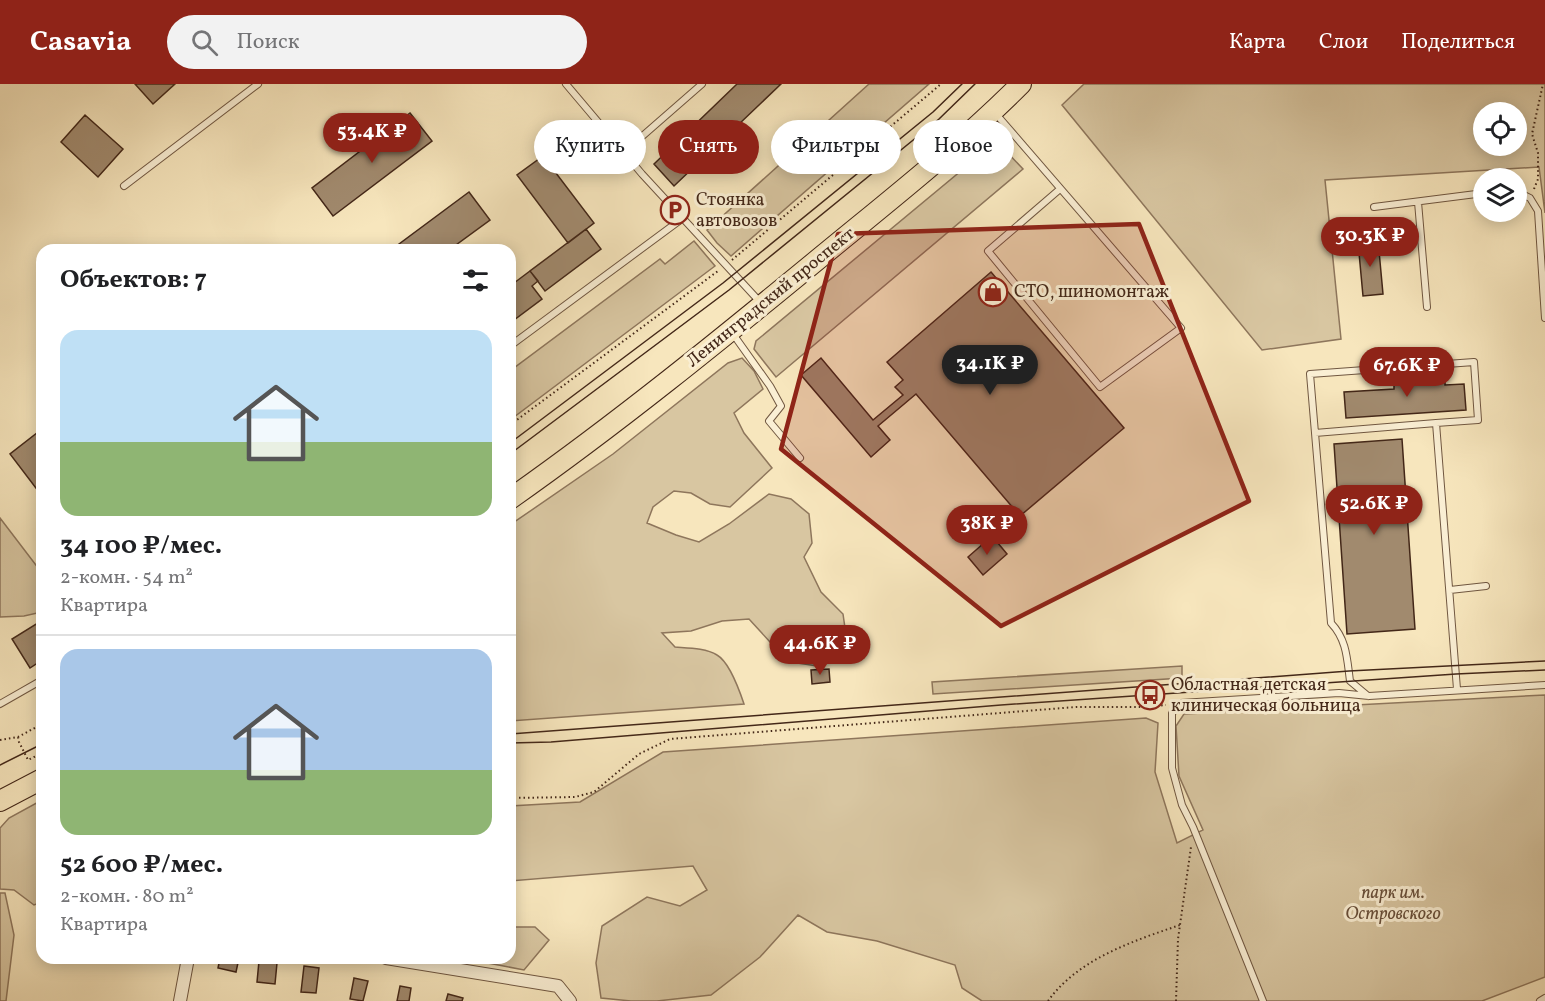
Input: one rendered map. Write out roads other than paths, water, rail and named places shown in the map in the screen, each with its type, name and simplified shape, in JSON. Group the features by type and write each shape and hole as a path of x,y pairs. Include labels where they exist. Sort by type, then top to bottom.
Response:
{"main road":[{"name":"Ленинградский проспект","path":"516,495 588,444 763,305 952,149 1021,84"},
{"path":"0,801 36,782"}],"street":[{"path":"180,1001 187,964"},
{"path":"423,964 558,986 570,1001"}],"lane":[{"path":"124,186 258,84"},
{"path":"566,84 596,120"},
{"path":"646,134 702,84"},
{"path":"994,111 1181,328 1100,387 988,251 1060,189"},
{"path":"643,174 763,305"},
{"path":"1374,207 1473,194"},
{"path":"1527,196 1538,211 1545,318"},
{"path":"1418,202 1427,307"},
{"path":"516,342 682,218"},
{"path":"731,331 770,386 781,406 769,421 800,458"},
{"path":"1315,433 1478,420 1474,362 1310,374 1331,623 1345,643 1350,681 1369,696"},
{"path":"1436,423 1457,689"},
{"path":"1450,590 1486,586"},
{"path":"0,704 36,683"},
{"path":"1263,1001 1182,805 1172,768 1172,713 1181,703 1339,693 1369,696 1545,685"},
{"path":"1540,1001 1545,998"}],"tram line":[{"path":"516,438 723,283 933,112 962,84"},
{"path":"516,450 729,290 939,119 975,84"},
{"path":"516,734 1349,671 1545,661"},
{"path":"516,743 551,742 1001,705 1545,670"},
{"path":"0,765 36,747"}],"place":[{"name":"Стоянка автовозов","path":"675,210"},
{"name":"СТО, шиномонтаж","path":"993,292"},
{"name":"Областная детская клиническая больница","path":"1150,695"}],"park label":[{"name":"парк им. Островского","path":"1393,903"}]}
